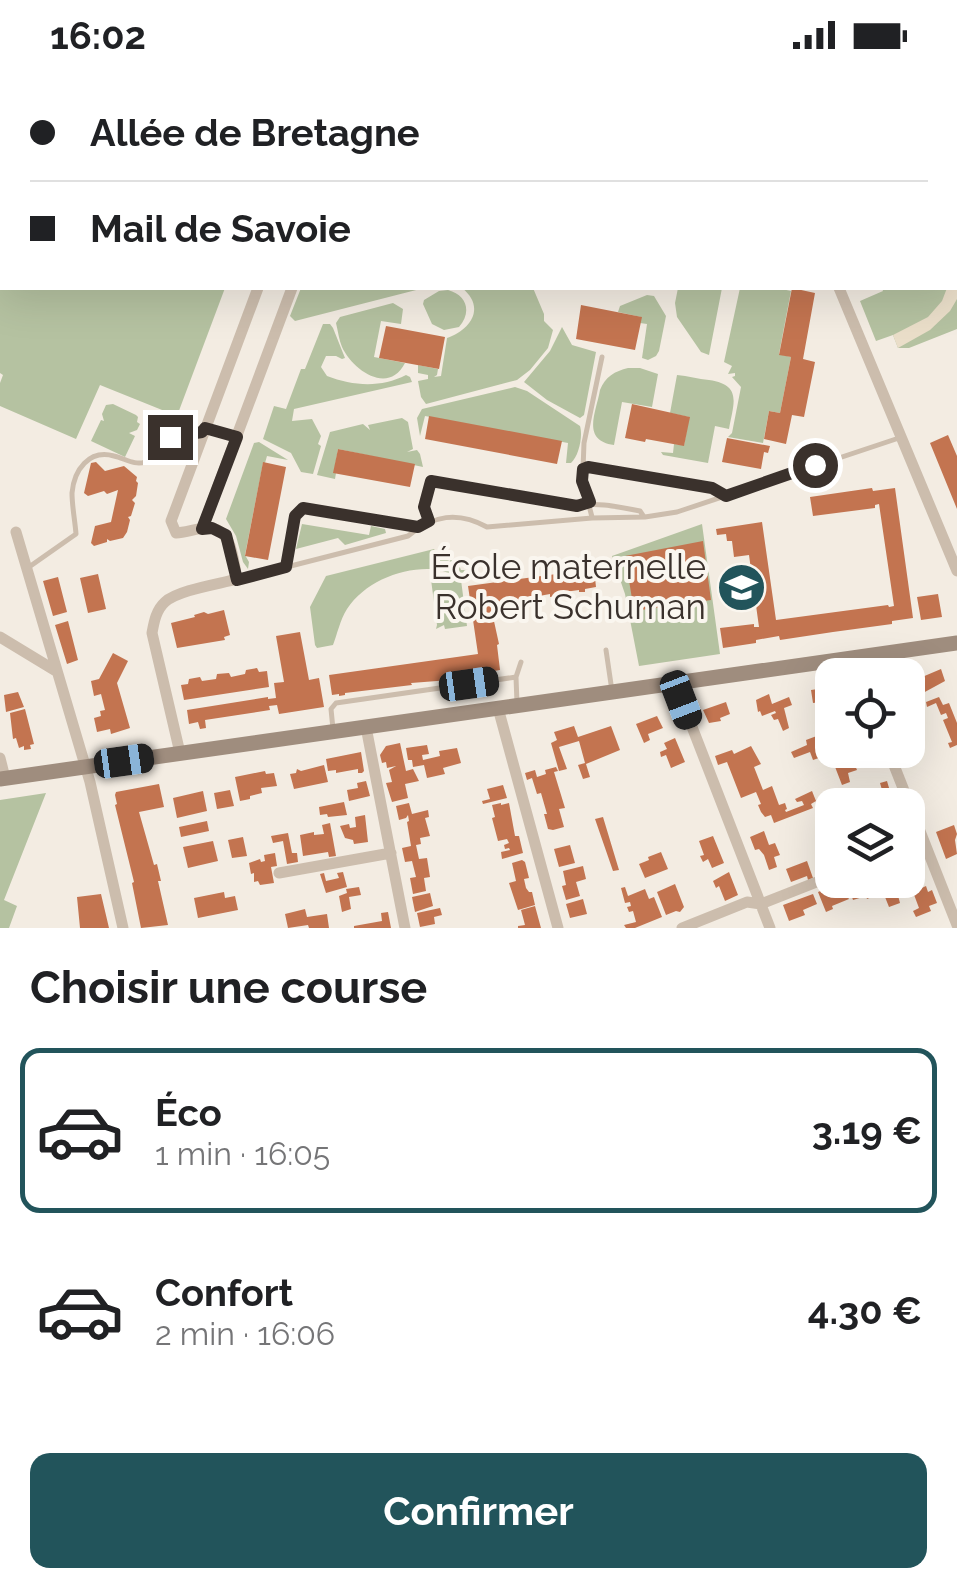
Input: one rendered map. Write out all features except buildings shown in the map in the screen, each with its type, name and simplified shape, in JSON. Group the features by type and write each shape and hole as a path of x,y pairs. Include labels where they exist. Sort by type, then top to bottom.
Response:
{"street":[{"path":"180,752 152,633 154,620 166,601 237,580 226,535 212,528 176,533 171,520 257,290"},
{"path":"202,529 291,290"},
{"path":"840,290 957,571"},
{"path":"16,532 85,766 122,928"},
{"path":"0,637 56,671"},
{"path":"853,658 957,643"},
{"path":"0,758 2,778 815,664"},
{"path":"675,684 770,928"},
{"path":"498,708 558,928"},
{"path":"366,728 406,928"},
{"path":"895,768 957,925"},
{"path":"279,873 390,853"},
{"path":"682,928 747,902 760,904 815,883"}],"lane":[{"path":"592,518 582,481 584,443 602,357"},
{"path":"26,567 76,534 72,494 76,477 91,457 105,454 137,464 149,460 167,438 204,430 237,437"},
{"path":"237,580 408,536 429,521 446,516 487,527 592,518 645,518 676,512 901,437"},
{"path":"583,469 592,467 712,488 726,496"},
{"path":"429,521 424,507 431,481 577,506 590,502 640,511 645,518"},
{"path":"286,567 295,516 303,508 418,527"},
{"path":"606,650 612,692"},
{"path":"518,706 516,677 522,662"},
{"path":"334,732 331,709 336,703 516,677"}],"green space":[{"path":"0,290 224,290 177,416 100,385 76,439 0,406"},
{"path":"300,290 416,290 295,321 290,316"},
{"path":"448,290 460,296 466,310 459,327 444,330 432,324 423,304 439,291"},
{"path":"464,290 534,290 544,321 553,330 548,348 517,380 426,404 418,381 428,379 428,375 418,373 418,365 438,369 434,377 441,376 447,338 469,324 472,317 469,295"},
{"path":"678,290 722,290 709,355 701,352 677,317"},
{"path":"740,290 791,291 779,354 791,357 780,413 769,411 763,443 728,437 741,387 732,377 735,373 728,374 732,366 724,362"},
{"path":"957,290 957,329 909,348 898,348 893,335 876,341 860,301 883,291"},
{"path":"654,296 666,316 659,351 648,360 642,358 647,324 640,323 641,317 618,312 620,306"},
{"path":"393,303 403,309 401,324 381,321 374,357 405,363 390,377 372,376 347,356 336,323 340,317"},
{"path":"323,324 333,328 345,358 326,356 321,367 327,376 367,384 406,375 412,382 294,409 292,421 312,419 321,436 313,474 301,472 291,453 263,439 274,406 286,409"},
{"path":"562,327 572,345 596,352 584,415 580,418 524,382 550,351"},
{"path":"628,368 658,374 652,407 622,402 614,445 597,438 594,416 605,382"},
{"path":"677,375 720,382 733,396 729,429 715,426 708,463 661,452 673,453 674,444 684,445 689,417 670,413"},
{"path":"515,387 580,426 580,446 571,463 566,463 568,443 425,416 420,436 417,418 422,409"},
{"path":"113,404 136,415 140,424 129,433 135,436 125,457 91,441 101,420 104,421 106,405"},
{"path":"402,418 408,422 413,449 407,452 417,450 423,467 338,449 335,479 317,475 330,432 363,424 370,430 368,425"},
{"path":"259,442 288,460 267,456 263,463 245,555 248,569 226,519 254,443"},
{"path":"302,524 369,535 371,526 385,529 386,533 345,545 338,538 296,549"},
{"path":"702,524 720,654 639,666 625,594 612,556"},
{"path":"434,549 439,557 458,563 468,575 418,569 383,579 347,609 333,645 317,648 310,607 326,576"},
{"path":"430,572 461,580 467,626 445,629 444,625 436,629"},
{"path":"46,793 4,900 17,906 9,928 0,928 0,800"}],"shaded area":[{"path":"946,290 957,290 950,311 930,330 898,348 893,335 928,317"}],"place":[{"name":"École maternelle Robert Schuman","path":"741,587"}],"route":[{"path":"170,437 202,432 205,428 237,437 202,529 212,528 226,535 237,580 286,567 295,516 303,508 418,527 429,521 424,507 431,481 581,506 590,502 581,476 588,467 712,488 726,496 815,465"}]}
